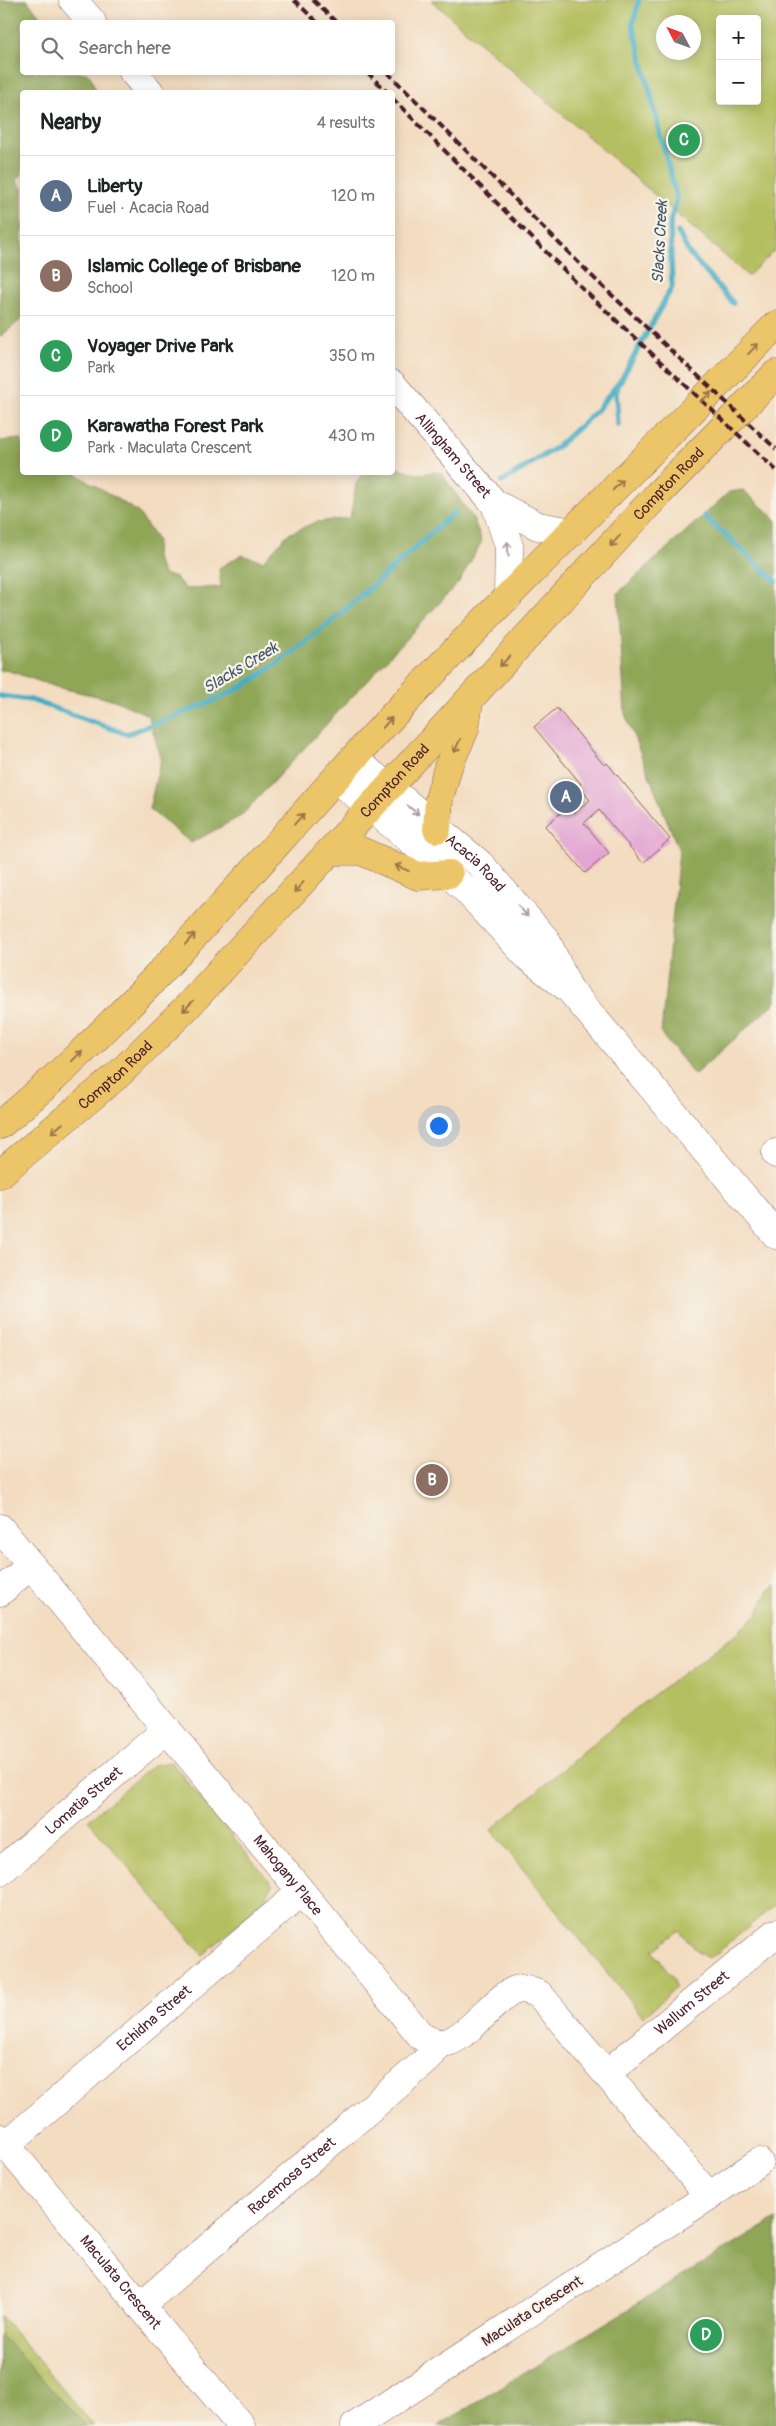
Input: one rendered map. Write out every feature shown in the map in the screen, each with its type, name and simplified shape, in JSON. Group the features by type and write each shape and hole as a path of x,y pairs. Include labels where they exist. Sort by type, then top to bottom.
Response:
{"main road":[{"path":"0,1125 93,1040 179,951 345,769 508,596 776,325"},
{"name":"Compton Road","path":"0,1174 84,1105 152,1043 255,936 682,467 776,374"},
{"path":"437,829 439,799 448,767 465,729 469,700"},
{"path":"332,851 361,851 418,876 449,874"}],"street":[{"path":"73,0 90,20"},
{"path":"136,75 148,90"},
{"name":"Allingham Street","path":"395,387 495,504 509,546 508,596"},
{"name":"Allingham Street","path":"495,504 538,526 572,532"},
{"name":"Acacia Road","path":"345,769 388,789 480,864 546,940 570,990"},
{"name":"Acacia Road","path":"345,769 371,809 449,874 528,957 570,990 776,1235"},
{"name":"Mahogany Place","path":"0,1528 422,2037 440,2044"},
{"path":"0,1592 31,1565"},
{"name":"Lomatia Street","path":"0,1872 167,1729"},
{"name":"Echidna Street","path":"3,2141 301,1892"},
{"name":"Wallum Street","path":"606,2073 776,1933"},
{"path":"440,2044 462,2034 508,1995 520,1989 539,1994 709,2196"},
{"name":"Racemosa Street","path":"140,2306 428,2058 440,2044"},
{"name":"Maculata Crescent","path":"3,2141 241,2426"},
{"name":"Maculata Crescent","path":"355,2426 759,2162"}],"green space":[{"path":"0,0 27,0 43,20 20,20 20,75 89,75 95,90 20,90 20,177 16,180 20,185 20,321 0,337"},
{"path":"431,0 776,0 776,249 748,276"},
{"path":"20,439 20,475 78,475 138,512 157,540 156,558 164,575 175,577 186,589 221,587 219,568 241,555 263,561 288,534 316,522 350,518 356,484 361,475 395,475 395,462 397,467 417,474 440,472 473,518 482,541 459,582 241,816 191,843 149,809 161,758 148,715 114,700 56,687 6,670 0,671 0,441"},
{"path":"743,490 776,519 776,1002 694,1075 661,1034 679,851 625,714 618,593 729,492"},
{"path":"776,1586 776,1904 717,1953 708,1958 699,1953 679,1930 653,1951 674,1979 676,1987 643,2017 491,1830 628,1714 736,1634 757,1614 768,1592"},
{"path":"171,1762 272,1884 264,1902 203,1955 88,1820 153,1765"},
{"path":"776,2219 776,2426 438,2426 470,2406"},
{"path":"0,2315 94,2426 0,2426"},
{"path":"0,2334 86,2426 0,2426"}],"building":[{"path":"557,708 604,765 607,763 670,839 643,863 599,810 584,823 609,853 585,873 545,826 569,806 574,813 590,800 579,786 581,784 534,727"}],"waterway":[{"name":"Slacks Creek","path":"502,482 557,447 596,411 621,380 672,287 670,222 677,200 633,24 639,0"},
{"path":"678,232 689,253 733,303"},
{"path":"618,386 616,393 618,425"},
{"name":"Slacks Creek","path":"0,696 31,700 127,734 193,709 241,687 283,660 358,599 455,512"},
{"path":"704,516 776,581"}],"railway":[{"path":"294,0 315,20"},
{"path":"313,0 334,20"},
{"path":"370,75 385,90"},
{"path":"390,75 598,282 776,449"},
{"path":"395,101 587,293 776,470"}],"place":[{"name":"Voyager Drive Park","path":"684,140"},
{"name":"Liberty","path":"566,797"},
{"name":"Islamic College of Brisbane","path":"432,1480"},
{"name":"Karawatha Forest Park","path":"706,2335"}]}
